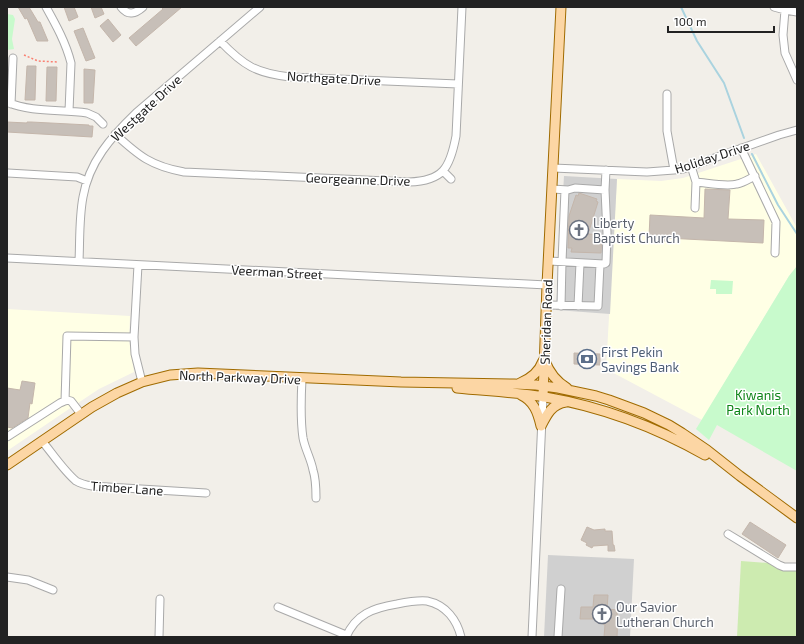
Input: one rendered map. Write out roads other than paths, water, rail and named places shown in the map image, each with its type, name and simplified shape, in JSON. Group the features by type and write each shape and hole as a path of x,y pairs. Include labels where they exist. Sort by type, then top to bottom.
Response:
{"main road":[{"name":"Sheridan Road","path":"543,397 561,7"},
{"path":"519,384 532,376 545,358"},
{"path":"545,358 547,366 556,379 565,387 572,390"},
{"name":"North Parkway Drive","path":"8,463 106,398 142,382 170,376 198,373 302,379 519,384 572,390 609,400 658,419 692,440 797,518"},
{"name":"North Parkway Drive","path":"401,382 543,397 611,413 644,424 679,441 740,476"},
{"path":"519,394 526,398 535,407 541,426"},
{"path":"541,426 552,408 562,402 569,402"}],"street":[{"path":"46,7 57,27 71,63 70,111"},
{"path":"121,7 125,12 135,13 143,7"},
{"name":"Westgate Drive","path":"78,262 82,207 87,180 97,158 106,144 136,113 260,7"},
{"path":"451,180 443,171 448,165 455,143 462,7"},
{"path":"774,7 797,12"},
{"path":"785,10 783,35 785,53 797,80"},
{"name":"Northgate Drive","path":"220,41 232,54 249,66 258,71 273,75 458,84"},
{"path":"13,58 9,103 27,108 90,114 103,124"},
{"path":"667,94 667,131 674,170"},
{"name":"Holiday Drive","path":"553,168 647,172 674,170 691,166 779,134 797,130"},
{"name":"Georgeanne Drive","path":"115,134 137,154 152,163 184,172 409,182 429,179 438,176 443,171"},
{"path":"742,148 776,222 775,253"},
{"path":"691,166 696,182 695,208"},
{"path":"549,261 600,264 606,263 606,170"},
{"path":"8,173 77,177 87,180"},
{"path":"696,182 733,185 754,176"},
{"path":"552,189 565,190 574,188 605,190"},
{"path":"561,306 565,190"},
{"name":"Veerman Street","path":"7,258 547,285"},
{"path":"578,306 580,263"},
{"path":"547,305 598,306 600,264"},
{"path":"138,265 134,337 135,354 142,382"},
{"path":"65,401 67,336 134,337"},
{"path":"302,379 301,409 303,438 314,472 316,498"},
{"name":"Sheridan Road","path":"532,637 543,397"},
{"path":"7,437 65,401 71,401 81,414"},
{"name":"Timber Lane","path":"42,441 68,472 77,481 84,485 206,492"},
{"path":"728,534 779,566 797,567"},
{"path":"7,577 28,580 52,590"},
{"path":"558,637 561,589"},
{"path":"159,637 160,599"},
{"path":"278,607 346,636 350,627 360,617 368,612 384,606 420,601 438,605 450,613 457,625 461,637"}],"waterway":[{"path":"681,7 697,41 724,83 744,138"},
{"path":"752,154 778,205 797,234"}],"place":[{"name":"Liberty Baptist Church","path":"579,230"},
{"name":"First Pekin Savings Bank","path":"587,359"},
{"name":"Our Savior Lutheran Church","path":"602,614"}],"park label":[{"name":"Kiwanis Park North","path":"758,402"}]}
